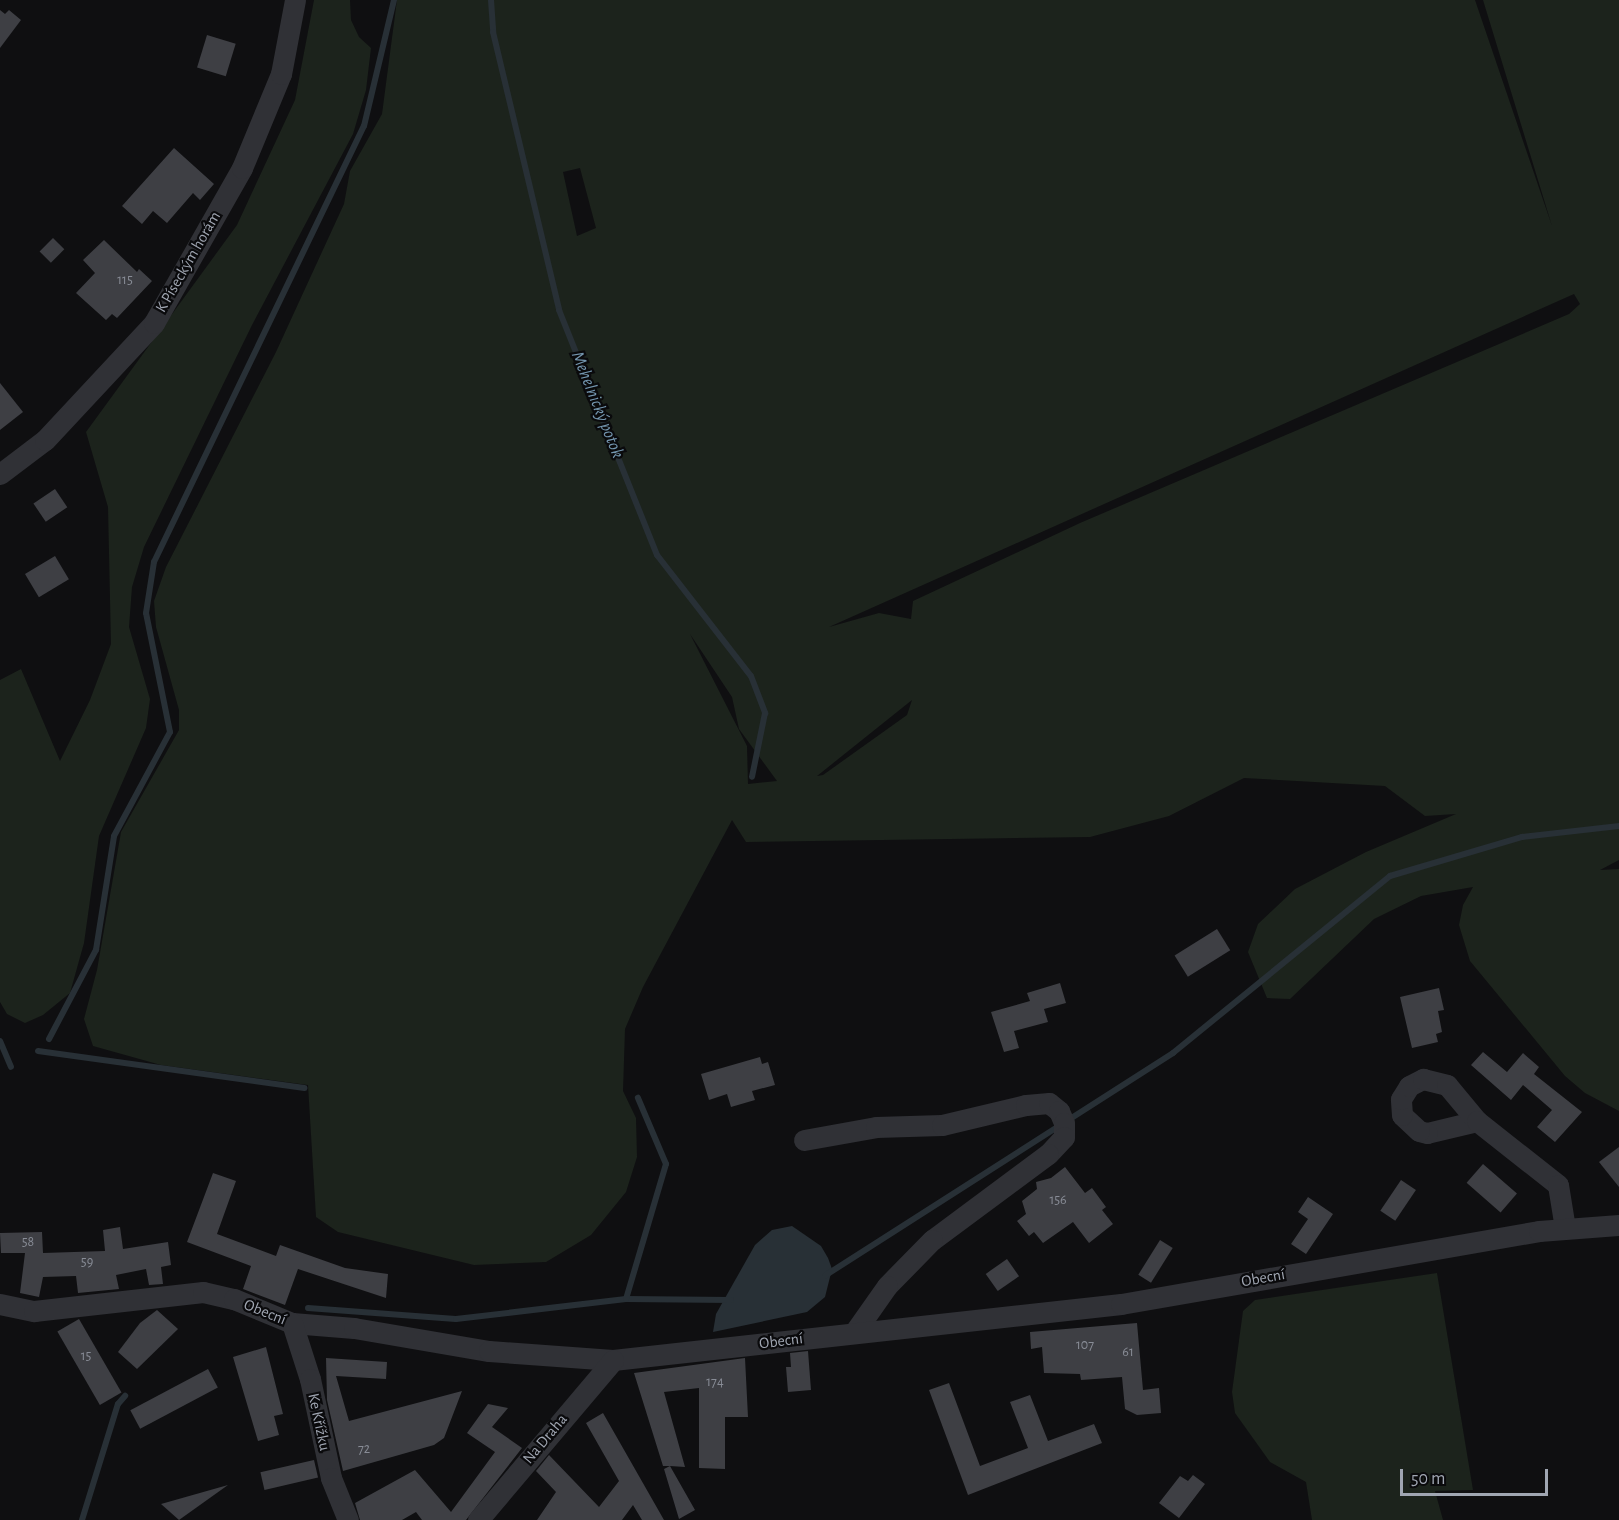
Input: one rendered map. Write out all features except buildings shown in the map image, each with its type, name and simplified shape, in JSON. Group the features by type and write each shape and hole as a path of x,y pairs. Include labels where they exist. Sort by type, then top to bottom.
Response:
{"street":[{"name":"K Píseckým horám","path":"0,474 45,440 154,323 242,168 281,74 295,0"},
{"path":"804,1140 876,1127 942,1125 1037,1104 1049,1104 1059,1111 1064,1124 1064,1137 1048,1154 932,1240 887,1286 854,1333"},
{"path":"1477,1121 1558,1185 1565,1228"},
{"name":"Obecní","path":"0,1304 34,1311 203,1292 292,1323 354,1328 489,1351 613,1360 1121,1304 1565,1228 1619,1225"},
{"name":"Ke Křížku","path":"292,1323 310,1378 331,1478 348,1520"},
{"name":"Na Draha","path":"478,1520 613,1360"}],"shaded area":[{"path":"314,0 350,0 351,20 359,37 371,48 366,90 353,134 252,325 144,547 132,587 129,627 150,699 146,728 99,836 84,943 70,993 43,1015 25,1023 7,1014 0,1002 0,680 21,669 60,761 90,700 111,644 108,507 86,432 237,225 295,100"},
{"path":"397,0 1475,0 1552,226 1483,0 1619,0 1619,860 1600,870 1619,869 1619,1111 1585,1093 1565,1076 1470,961 1459,925 1463,905 1473,887 1421,896 1374,919 1290,999 1267,998 1248,952 1258,924 1295,889 1366,852 1456,814 1425,816 1385,786 1244,778 1169,816 1090,837 746,842 732,820 643,987 625,1029 623,1091 636,1118 637,1157 626,1192 591,1235 546,1262 474,1265 338,1232 316,1217 308,1085 161,1065 93,1046 84,1019 97,970 121,832 179,730 179,710 156,627 154,601 166,567 276,352 344,204 350,171 382,114","holes":["580,168 596,228 577,236 563,172","1574,294 1580,304 1569,314 1080,523 913,601 911,619 879,613 829,627","690,634 732,697 739,729 777,781 748,784 747,746","912,700 907,715 823,775 817,776"]},
{"path":"792,1226 821,1246 828,1258 832,1269 825,1297 807,1312 713,1332 716,1314 755,1245 772,1230"},
{"path":"1437,1273 1473,1490 1435,1491 1443,1520 1312,1520 1306,1482 1270,1462 1235,1413 1232,1392 1243,1311 1255,1300"}],"waterway":[{"path":"49,1039 96,950 114,836 170,732 146,613 154,562 364,126 394,0"},
{"name":"Mehelnický potok","path":"491,0 493,32 559,310 657,555 751,676 765,713 752,777"},
{"path":"826,1275 1173,1053 1390,876 1522,837 1619,826"},
{"path":"0,1041 11,1067"},
{"path":"38,1051 304,1088"},
{"path":"308,1308 456,1319 626,1299 666,1164 638,1098"},
{"path":"626,1299 731,1300"},
{"path":"82,1520 118,1404 125,1396"}]}
